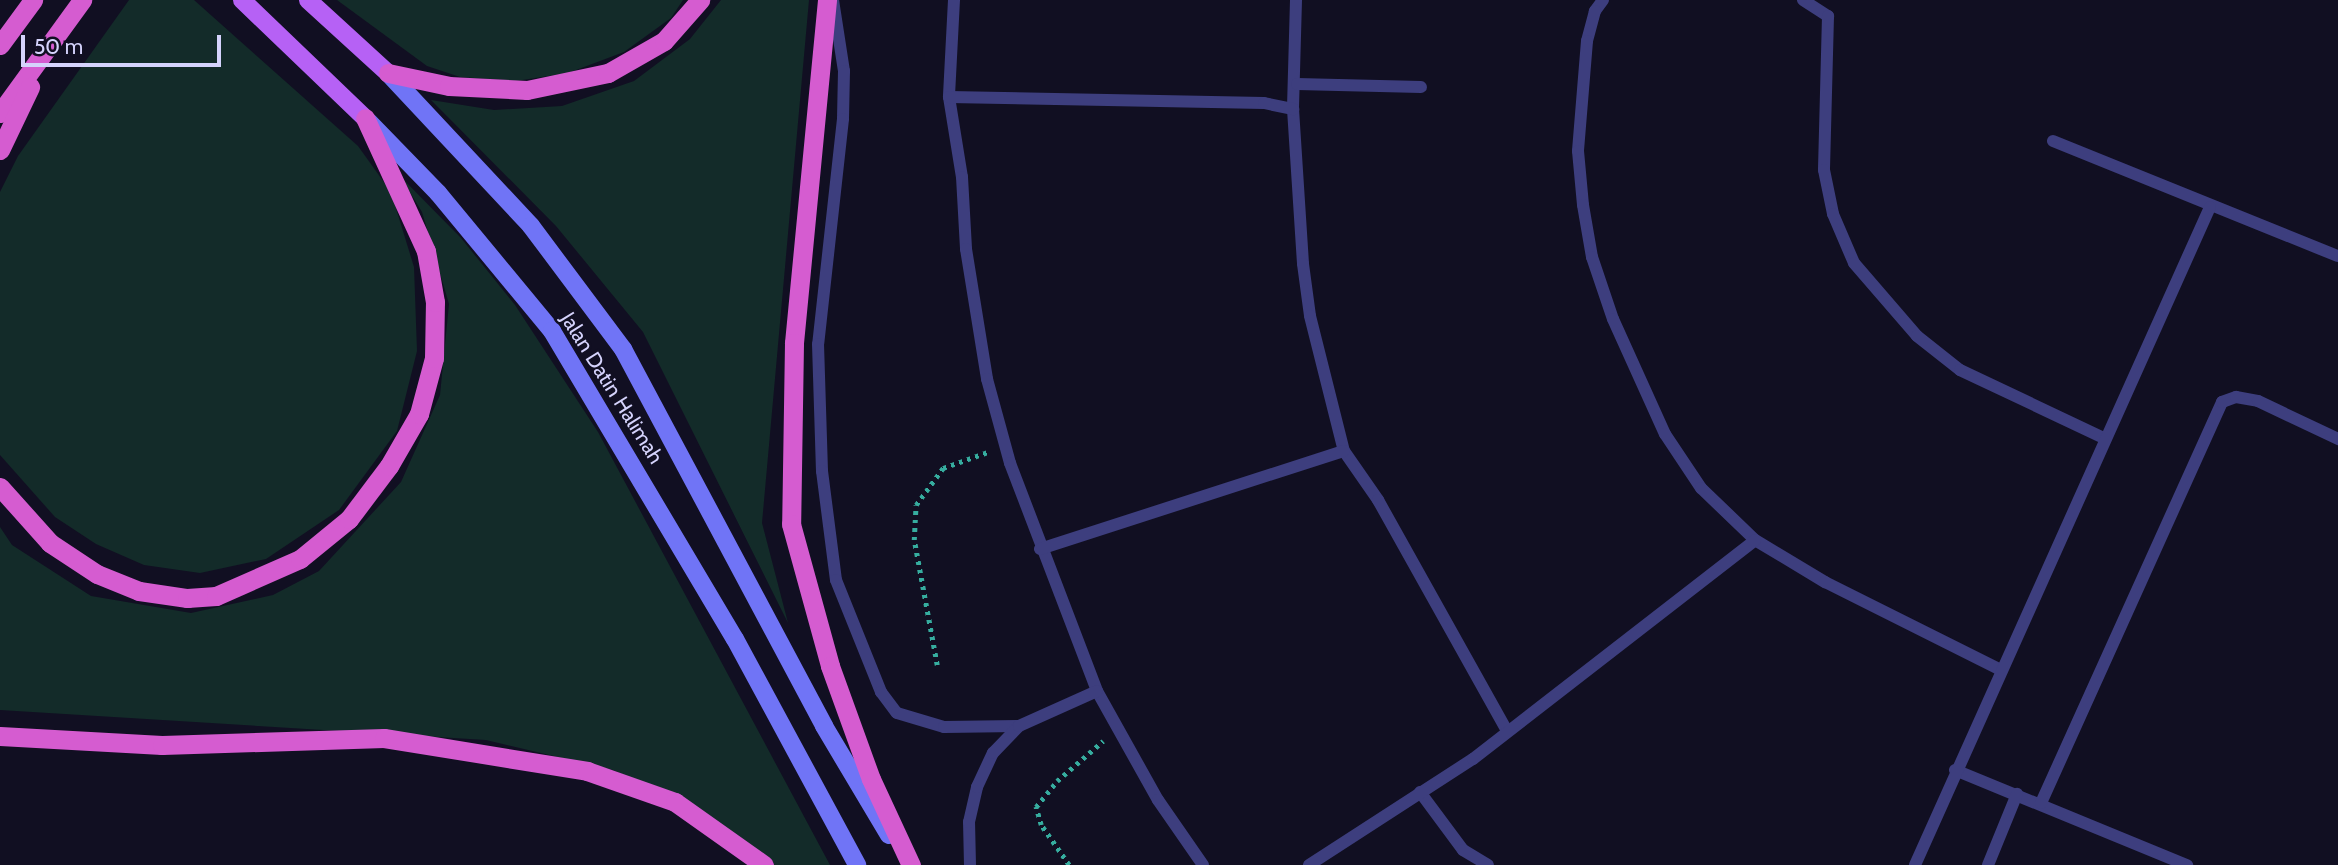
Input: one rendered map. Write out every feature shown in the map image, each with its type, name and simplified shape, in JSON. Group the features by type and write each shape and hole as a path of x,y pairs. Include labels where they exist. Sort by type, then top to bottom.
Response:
{"highway":[{"path":"0,27 27,0"},
{"path":"0,45 33,0"},
{"path":"0,113 82,0"},
{"path":"388,73 449,86 527,90 608,73 664,41 700,0"},
{"path":"827,0 794,343 791,524 830,666 871,779 909,865"},
{"path":"0,150 51,46"},
{"path":"0,487 50,544 97,574 139,591 187,598 216,596 300,559 349,519 389,466 419,414 434,358 435,302 426,251 365,118"},
{"path":"0,736 162,745 384,738 546,764 587,771 675,802 764,865"}],"main road":[{"name":"Jalan Datin Halimah","path":"242,0 438,192 552,331 735,639 857,865"},
{"name":"Jalan Datin Halimah","path":"308,0 388,73 531,226 623,349 824,726 909,865"}],"lane":[{"path":"833,0 844,71 843,119 818,357 822,471 836,580 881,692 897,713 944,727 1019,726"},
{"path":"954,0 949,97 962,177 975,315 1005,447 1040,549 1097,691 1118,730 1203,865"},
{"path":"1297,0 1297,84 1293,109 1310,316 1343,451 1378,500 1507,731"},
{"path":"1603,0 1595,11 1587,41 1578,152 1592,257 1613,319 1665,434 1701,488 1755,540 1825,582 2001,670"},
{"path":"1803,0 1828,16 1824,170 1833,214 1854,263 1917,337 1960,370 2106,439"},
{"path":"1297,84 1422,87"},
{"path":"949,97 1264,103 1293,109"},
{"path":"2053,141 2210,207 2338,256"},
{"path":"1915,865 1955,770 2210,207"},
{"path":"2041,803 2219,405 2231,397 2245,397 2338,439"},
{"path":"1040,549 1343,451"},
{"path":"1308,865 1474,759 1755,540"},
{"path":"970,865 969,822 977,787 993,753 1019,726 1097,691"},
{"path":"1955,770 2187,865"},
{"path":"1420,792 1464,850 1488,865"},
{"path":"1988,865 2017,794"}],"path":[{"path":"937,665 914,540 916,505 943,468 1005,447"},
{"path":"1069,865 1041,825 1036,807 1072,766 1118,730"}],"green space":[{"path":"129,0 194,0 358,146 391,192 414,267 417,351 397,431 339,510 266,559 200,573 144,565 96,544 55,517 0,455 0,192 18,156"},
{"path":"337,0 683,0 671,18 624,52 568,73 516,81 460,77 427,66"},
{"path":"721,0 809,0 762,523 788,623 643,332 556,226 431,100 494,110 562,106 634,81 690,39"},
{"path":"400,176 461,238 515,305 598,432 830,865 771,865 696,807 613,770 486,740 0,710 0,527 12,545 91,596 191,613 273,595 319,571 401,482 440,395 449,304 422,212"}]}
